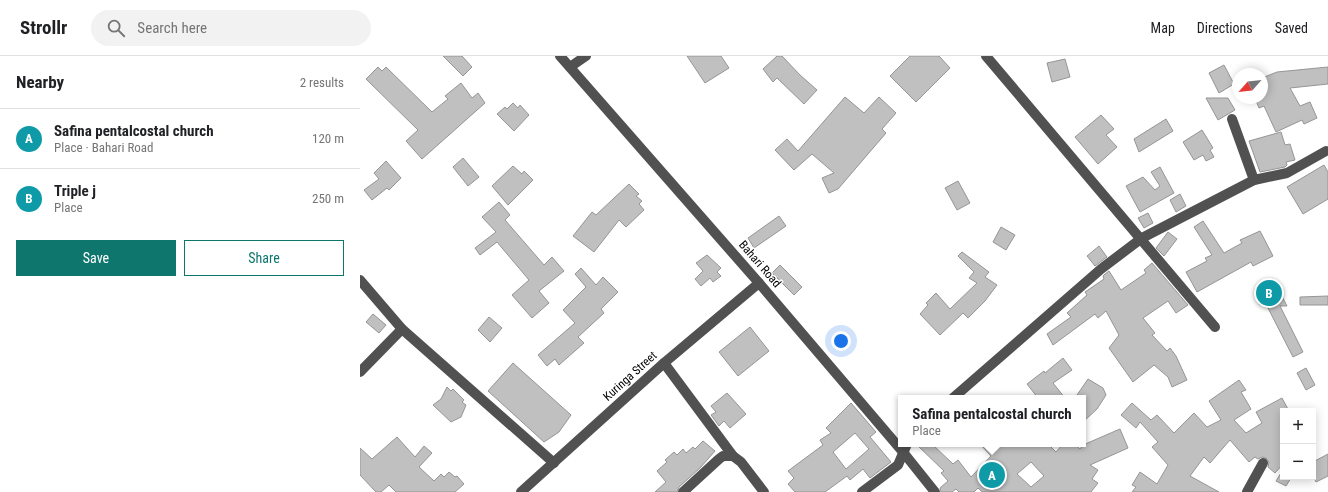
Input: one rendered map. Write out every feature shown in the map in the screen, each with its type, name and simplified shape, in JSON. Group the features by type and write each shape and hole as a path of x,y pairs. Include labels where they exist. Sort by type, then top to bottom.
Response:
{"street":[{"name":"Bahari Road","path":"560,56 898,440"},
{"path":"570,67 586,56"},
{"path":"986,56 1142,238 1215,327"},
{"path":"1232,119 1254,180"},
{"path":"956,395 1102,270 1142,238 1254,180 1287,173 1326,151"},
{"path":"360,280 402,329 554,463"},
{"name":"Kuringa Street","path":"521,492 664,363 759,283"},
{"path":"360,372 402,329"},
{"path":"664,363 733,456 741,462 764,492"},
{"name":"Bahari Road","path":"905,448 935,492"},
{"path":"862,492 898,465 905,448"},
{"path":"683,492 723,456 733,456"},
{"path":"1247,492 1262,463"}],"building":[{"path":"443,56 462,56 472,67 463,76"},
{"path":"687,56 721,56 729,68 705,83"},
{"path":"777,56 782,56 817,90 804,104 777,78 773,82 763,69"},
{"path":"910,56 939,56 950,68 916,102 890,76"},
{"path":"1065,59 1070,77 1052,82 1047,63"},
{"path":"1224,65 1232,80 1232,85 1219,93 1209,73"},
{"path":"378,67 382,71 386,67 432,112 448,99 445,96 461,83 472,98 478,93 485,103 422,159 406,141 418,130 366,79"},
{"path":"1328,67 1328,84 1290,88 1300,106 1310,102 1317,118 1304,124 1302,120 1276,132 1264,106 1259,108 1257,104 1268,104 1268,76 1277,72"},
{"path":"845,97 864,113 879,97 896,113 882,129 886,133 838,189 829,193 822,178 834,173 812,154 794,170 775,150 787,139 798,151"},
{"path":"1206,98 1228,98 1235,110 1218,120"},
{"path":"513,103 518,108 520,105 529,115 514,131 497,114 505,107 507,109"},
{"path":"1101,115 1114,129 1106,135 1117,147 1098,164 1075,137"},
{"path":"1166,119 1173,131 1139,152 1134,139"},
{"path":"1202,130 1213,148 1210,150 1214,157 1206,161 1203,155 1194,160 1183,142"},
{"path":"1281,132 1285,145 1290,144 1295,160 1286,162 1287,165 1285,167 1260,172 1249,141"},
{"path":"463,158 479,177 468,186 453,167"},
{"path":"386,161 401,178 389,190 387,188 372,200 364,190 379,179 374,173"},
{"path":"1324,165 1328,172 1328,199 1303,214 1287,187"},
{"path":"513,166 522,174 524,171 533,180 508,205 492,186"},
{"path":"1160,167 1174,193 1140,212 1126,186 1143,177 1155,190 1160,186 1151,172"},
{"path":"958,181 970,203 957,210 945,188"},
{"path":"629,184 639,194 636,196 642,201 639,204 644,210 626,227 619,220 594,252 573,236 592,212 596,215"},
{"path":"1180,194 1186,206 1176,212 1170,200"},
{"path":"499,202 510,215 505,220 544,265 552,257 564,271 539,291 549,303 532,318 512,295 529,280 497,242 480,255 475,248 496,232 482,217"},
{"path":"1148,213 1153,223 1144,228 1138,218"},
{"path":"779,216 786,226 754,248 748,238"},
{"path":"1203,221 1224,253 1242,243 1240,240 1260,231 1273,256 1253,266 1251,262 1197,292 1186,272 1207,261 1205,258 1212,255 1194,227"},
{"path":"1001,227 1015,235 1006,250 993,242"},
{"path":"1168,232 1177,239 1164,256 1156,248"},
{"path":"1099,246 1107,257 1095,266 1087,256"},
{"path":"962,252 989,272 985,277 997,285 985,301 968,318 963,313 940,335 920,314 928,305 926,303 936,293 950,309 977,283 969,278 974,272 958,256"},
{"path":"707,255 721,268 717,272 721,276 713,282 710,278 701,286 695,279 703,271 696,263"},
{"path":"1152,263 1188,305 1176,313 1168,301 1143,318 1155,333 1152,335 1167,351 1170,348 1176,356 1187,380 1172,387 1168,377 1154,365 1133,382 1109,348 1119,335 1106,311 1098,318 1095,314 1053,345 1047,334 1071,317 1067,313 1087,295 1085,292 1104,279 1103,276 1105,274 1109,271 1121,290 1146,273 1144,270"},
{"path":"780,265 802,287 794,295 772,273"},
{"path":"581,268 596,285 603,277 618,292 601,309 604,313 578,337 584,343 559,365 555,359 547,366 538,355 575,323 563,310 586,287 575,274"},
{"path":"1273,279 1287,306 1280,306 1303,352 1293,357 1268,308 1264,303 1260,305 1255,294 1259,292 1256,288"},
{"path":"1328,296 1328,305 1300,305 1300,297"},
{"path":"373,314 386,325 379,333 366,322"},
{"path":"489,317 502,328 490,342 478,330"},
{"path":"750,327 769,351 738,376 719,352"},
{"path":"1063,358 1072,370 1053,383 1063,395 1036,395 1027,384 1044,371 1045,373"},
{"path":"513,363 571,415 559,432 544,442 488,391"},
{"path":"1306,368 1315,385 1306,390 1297,373"},
{"path":"1088,379 1103,388 1106,395 1097,409 1086,419 1086,395 1077,395"},
{"path":"1239,380 1246,390 1241,392 1251,409 1234,420 1246,433 1262,423 1256,412 1282,398 1287,408 1280,408 1280,467 1275,473 1268,467 1269,462 1266,458 1262,457 1258,459 1255,457 1249,462 1230,440 1210,463 1204,457 1190,476 1219,492 1132,492 1136,487 1132,485 1140,472 1157,484 1168,465 1152,447 1158,442 1140,422 1136,428 1121,415 1132,403 1151,420 1157,415 1174,433 1194,413 1207,427 1221,420 1209,401"},
{"path":"447,387 451,391 453,389 464,400 462,402 466,405 461,417 451,422 433,405 441,399"},
{"path":"727,393 746,414 730,428 724,421 719,426 711,415 716,412 711,406"},
{"path":"851,403 876,432 870,437 891,462 870,478 863,469 850,480 847,476 825,492 795,492 788,484 794,478 788,471 823,445 820,440 831,433 826,428","holes":["855,433 869,449 846,469 833,452"]},
{"path":"1120,429 1128,448 1090,465 1098,470 1092,479 1098,483 1091,492 982,492 978,488 974,492 959,492 956,489 952,492 941,492 940,488 948,481 941,473 944,471 919,447 935,447 953,464 958,460 971,477 991,456 983,447 1051,447 1056,452 1060,447 1078,447 1080,449 1082,447 1086,447 1086,444","holes":["1031,462 1044,476 1031,487 1017,474"]},
{"path":"397,437 415,457 424,446 432,453 419,467 434,481 441,474 444,477 449,472 455,477 457,476 464,484 455,492 396,492 389,485 381,492 376,492 360,475 360,448 372,459"},
{"path":"703,441 715,451 700,468 679,487 677,492 655,492 666,482 657,471 667,462 665,460 674,452 677,455 683,449 686,453 693,447 695,449"},
{"path":"1328,454 1328,476 1316,482 1315,480 1316,460"},
{"path":"1280,475 1280,480 1290,480 1286,486 1276,481"}],"place":[{"name":"Triple j","path":"1269,293"},
{"name":"Safina pentalcostal church","path":"992,475"}]}
